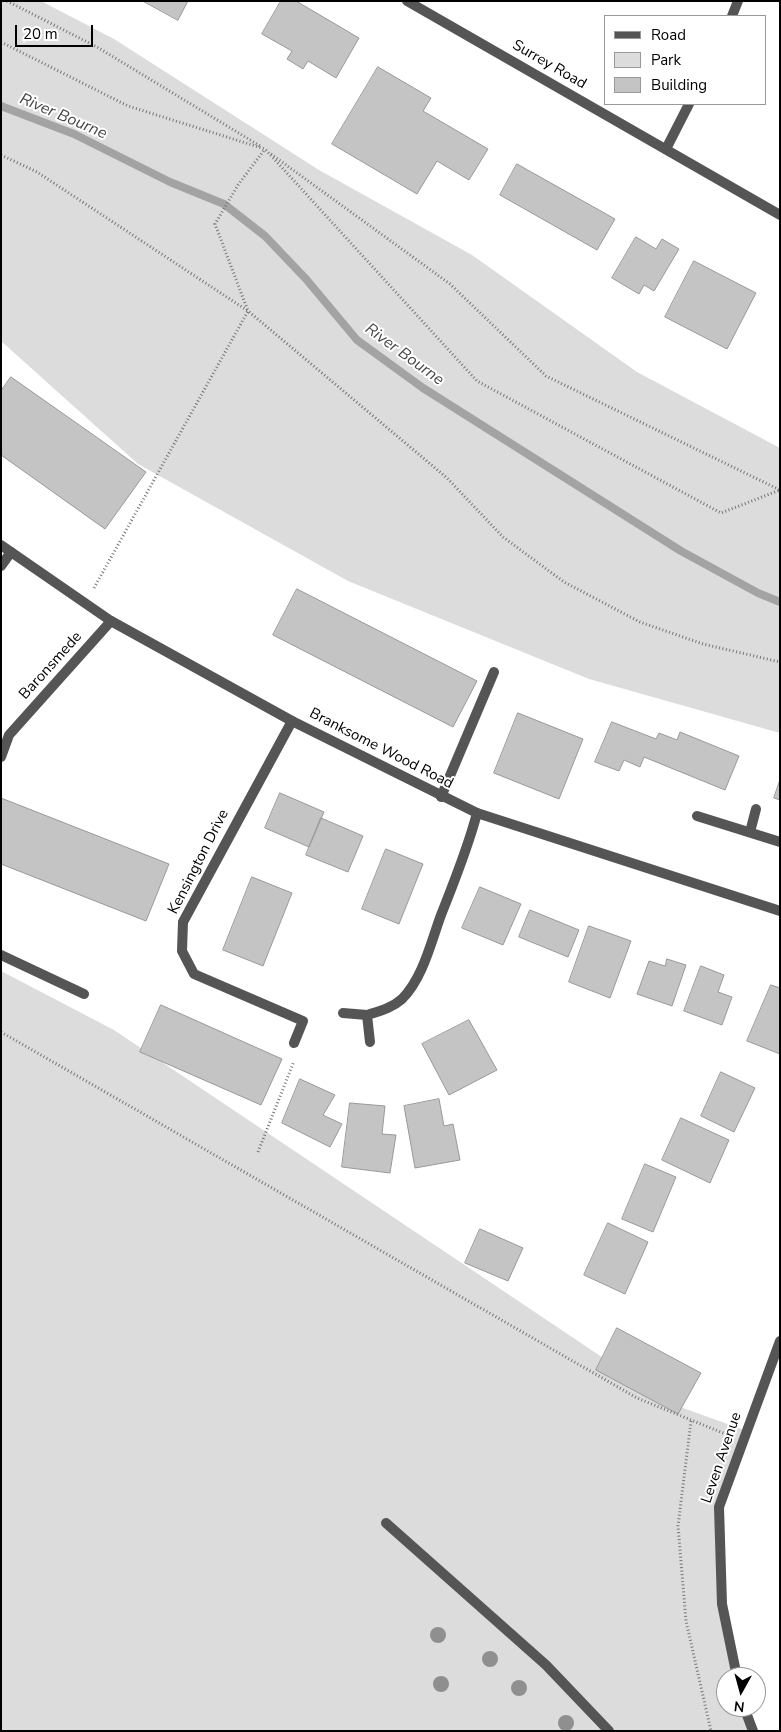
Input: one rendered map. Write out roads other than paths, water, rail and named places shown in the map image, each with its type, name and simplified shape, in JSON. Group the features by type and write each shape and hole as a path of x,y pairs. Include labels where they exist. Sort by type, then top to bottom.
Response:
{"street":[{"name":"Surrey Road","path":"407,1 780,215"},
{"path":"732,15 738,1"},
{"path":"666,149 688,105"},
{"name":"Branksome Wood Road","path":"1,545 111,621 292,721 442,797 477,813 780,911"},
{"path":"1,566 11,552"},
{"name":"Baronsmede","path":"1,757 9,735 111,621"},
{"path":"442,797 494,672"},
{"name":"Kensington Drive","path":"292,721 183,922 182,951 194,974 303,1021 294,1043"},
{"path":"750,832 756,809"},
{"path":"343,1013 367,1015 390,1008 402,998 413,983 426,956 477,813"},
{"path":"697,816 780,842"},
{"path":"1,955 84,994"},
{"path":"367,1015 370,1042"},
{"name":"Leven Avenue","path":"735,1667 722,1604 718,1508 780,1341"},
{"path":"386,1523 546,1665 609,1731"},
{"path":"748,1717 753,1731"}],"waterway":[{"name":"River Bourne","path":"1,106 74,134 170,182 224,204 265,236 306,279 357,340 423,388 681,551 758,593 780,602"}]}
